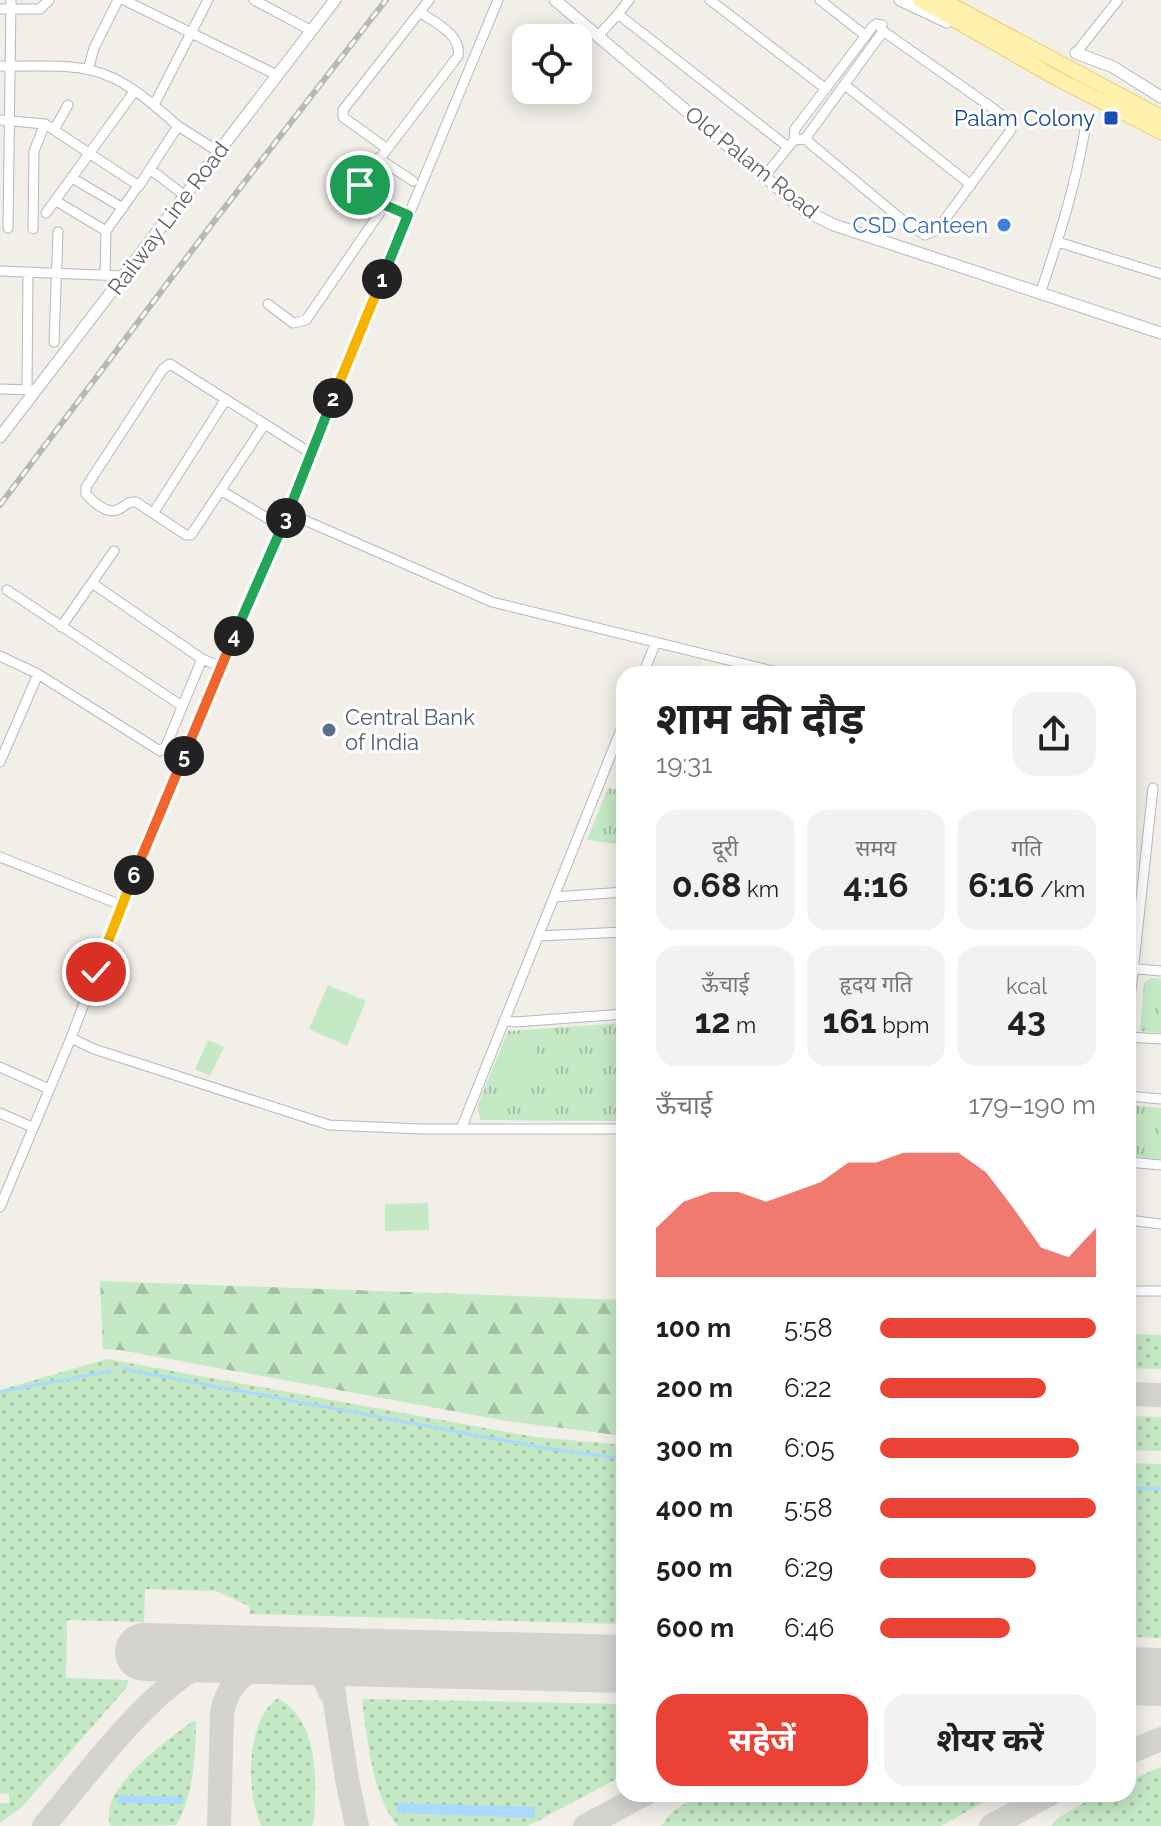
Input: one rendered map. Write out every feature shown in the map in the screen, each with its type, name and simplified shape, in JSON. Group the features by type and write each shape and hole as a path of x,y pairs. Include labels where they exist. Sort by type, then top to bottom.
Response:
{"main road":[{"path":"920,0 967,20 1161,117"},
{"path":"942,0 967,20"},
{"path":"1005,41 1054,77 1161,132"}],"street":[{"path":"8,228 5,155 7,6 40,9 49,0"},
{"path":"88,70 94,48 121,0 277,75"},
{"path":"154,105 206,3 192,0"},
{"path":"254,0 312,31"},
{"name":"Railway Line Road","path":"0,437 31,390 124,276 335,0"},
{"path":"386,148 343,117 342,113 429,0"},
{"path":"0,1207 71,1038 121,905 253,588 288,513 498,0"},
{"name":"Old Palam Road","path":"555,0 804,210 834,225 1161,333"},
{"path":"599,35 629,0"},
{"path":"710,0 826,89"},
{"path":"820,0 866,36"},
{"path":"900,0 1005,41"},
{"path":"958,0 1005,41"},
{"path":"1118,0 1076,53 1113,67 1161,97"},
{"path":"408,215 364,196 361,182 459,53 455,39 421,13"},
{"path":"618,14 925,235 937,230 1011,130 1007,120 883,31"},
{"path":"764,177 796,142 845,85 883,31 882,25 876,24 795,129 796,142"},
{"path":"5,66 102,73 154,105 178,126 219,152"},
{"path":"845,85 971,185"},
{"path":"46,213 74,179 134,92"},
{"path":"54,130 68,105"},
{"path":"5,120 45,124 138,186"},
{"path":"1040,294 1058,242 1081,155 1086,123"},
{"path":"33,229 34,146 45,124"},
{"path":"105,275 106,231 178,126"},
{"path":"378,158 413,181"},
{"path":"150,169 185,196"},
{"path":"74,179 123,208"},
{"path":"56,201 106,231"},
{"path":"268,304 293,323 306,320 385,205"},
{"path":"54,342 58,232"},
{"path":"1058,242 1161,274"},
{"path":"0,271 124,276"},
{"path":"0,389 31,390 28,272"},
{"path":"264,425 191,535 186,535 154,512 131,501 118,510 107,510 87,496 86,487 168,364 175,365 312,454"},
{"path":"154,512 226,399"},
{"path":"222,491 282,527"},
{"path":"288,513 492,602 753,666"},
{"path":"61,627 114,551"},
{"path":"92,583 202,659 222,667"},
{"path":"7,590 182,706"},
{"path":"646,666 656,642"},
{"path":"0,656 38,674 160,751 166,746 202,659"},
{"path":"0,762 38,674"},
{"path":"461,1129 616,742"},
{"path":"1136,927 1153,788"},
{"path":"0,857 121,905"},
{"path":"554,897 616,893"},
{"path":"538,936 616,932"},
{"path":"1136,968 1161,971"},
{"path":"504,1020 515,1022 616,1015"},
{"path":"1136,1037 1161,1039"},
{"path":"71,1038 94,1049 329,1125 616,1129"},
{"path":"0,1067 49,1089"},
{"path":"1136,1097 1161,1099"},
{"path":"0,1113 32,1127"},
{"path":"1136,1163 1161,1165"},
{"path":"1136,1221 1161,1224"},
{"path":"1136,1291 1161,1291"}],"shaded area":[{"path":"703,659 735,666 700,666"}],"green space":[{"path":"608,788 616,790 616,844 587,840"},
{"path":"1151,978 1161,979 1161,1033 1140,1031 1144,983"},
{"path":"328,985 366,1001 347,1046 309,1029"},
{"path":"616,1024 616,1121 481,1120 477,1107 508,1031"},
{"path":"208,1040 224,1047 210,1076 195,1069"},
{"path":"510,1041 536,1048 524,1092 498,1084"},
{"path":"1136,1106 1161,1108 1161,1160 1136,1157"},
{"path":"428,1203 429,1230 385,1231 385,1204"},
{"path":"100,1281 616,1300 616,1435 507,1421 103,1349"},
{"path":"1136,1334 1161,1335 1161,1369 1136,1368"},
{"path":"107,1359 535,1437 616,1444 616,1624 250,1614 249,1606 216,1591 145,1589 144,1622 67,1620 66,1678 128,1680 127,1687 22,1807 0,1823 0,1803 9,1803 9,1794 0,1793 0,1390"},
{"path":"1136,1416 1161,1417 1161,1451 1136,1450"},
{"path":"1136,1463 1161,1464 1161,1638 1136,1637"},
{"path":"278,1698 302,1722 308,1737 315,1770 312,1826 261,1826 256,1812 251,1777 254,1740 267,1709"},
{"path":"362,1699 616,1704 616,1779 528,1826 398,1826 382,1799 369,1748"},
{"path":"193,1721 196,1722 192,1775 187,1801 176,1825 111,1826 109,1812 124,1782 152,1753"},
{"path":"1161,1767 1161,1826 1051,1826 1058,1818 1085,1802 1136,1802 1136,1778"},
{"path":"688,1802 984,1802 941,1826 661,1826 673,1811"}],"water":[{"path":"118,1795 183,1797 183,1804 118,1803"},
{"path":"398,1803 535,1807 535,1818 397,1813"}],"waterway":[{"path":"123,1369 544,1448 616,1458"},
{"path":"0,1392 111,1371"},
{"path":"1136,1488 1161,1489"}],"taxiway":[{"path":"1136,1394 1161,1395"},
{"path":"44,1826 123,1731 170,1686 193,1669 216,1658 253,1654"},
{"path":"219,1826 222,1714 225,1702 236,1682 244,1675 263,1663 285,1655"},
{"path":"290,1655 305,1659 316,1667 330,1692"},
{"path":"357,1826 331,1676 340,1663 365,1657"},
{"path":"1136,1750 1161,1739"},
{"path":"585,1826 630,1802"},
{"path":"991,1826 1035,1802"}],"runway":[{"path":"144,1652 616,1664"},
{"path":"1136,1676 1161,1677"}],"railway":[{"path":"0,505 386,0"}],"place":[{"name":"Palam Colony","path":"1111,118"},
{"name":"CSD Canteen","path":"1004,225"},
{"name":"Central Bank of India","path":"329,730"}],"route":[{"path":"96,972 121,905 253,588 282,527 408,215 364,196 360,185"}]}
